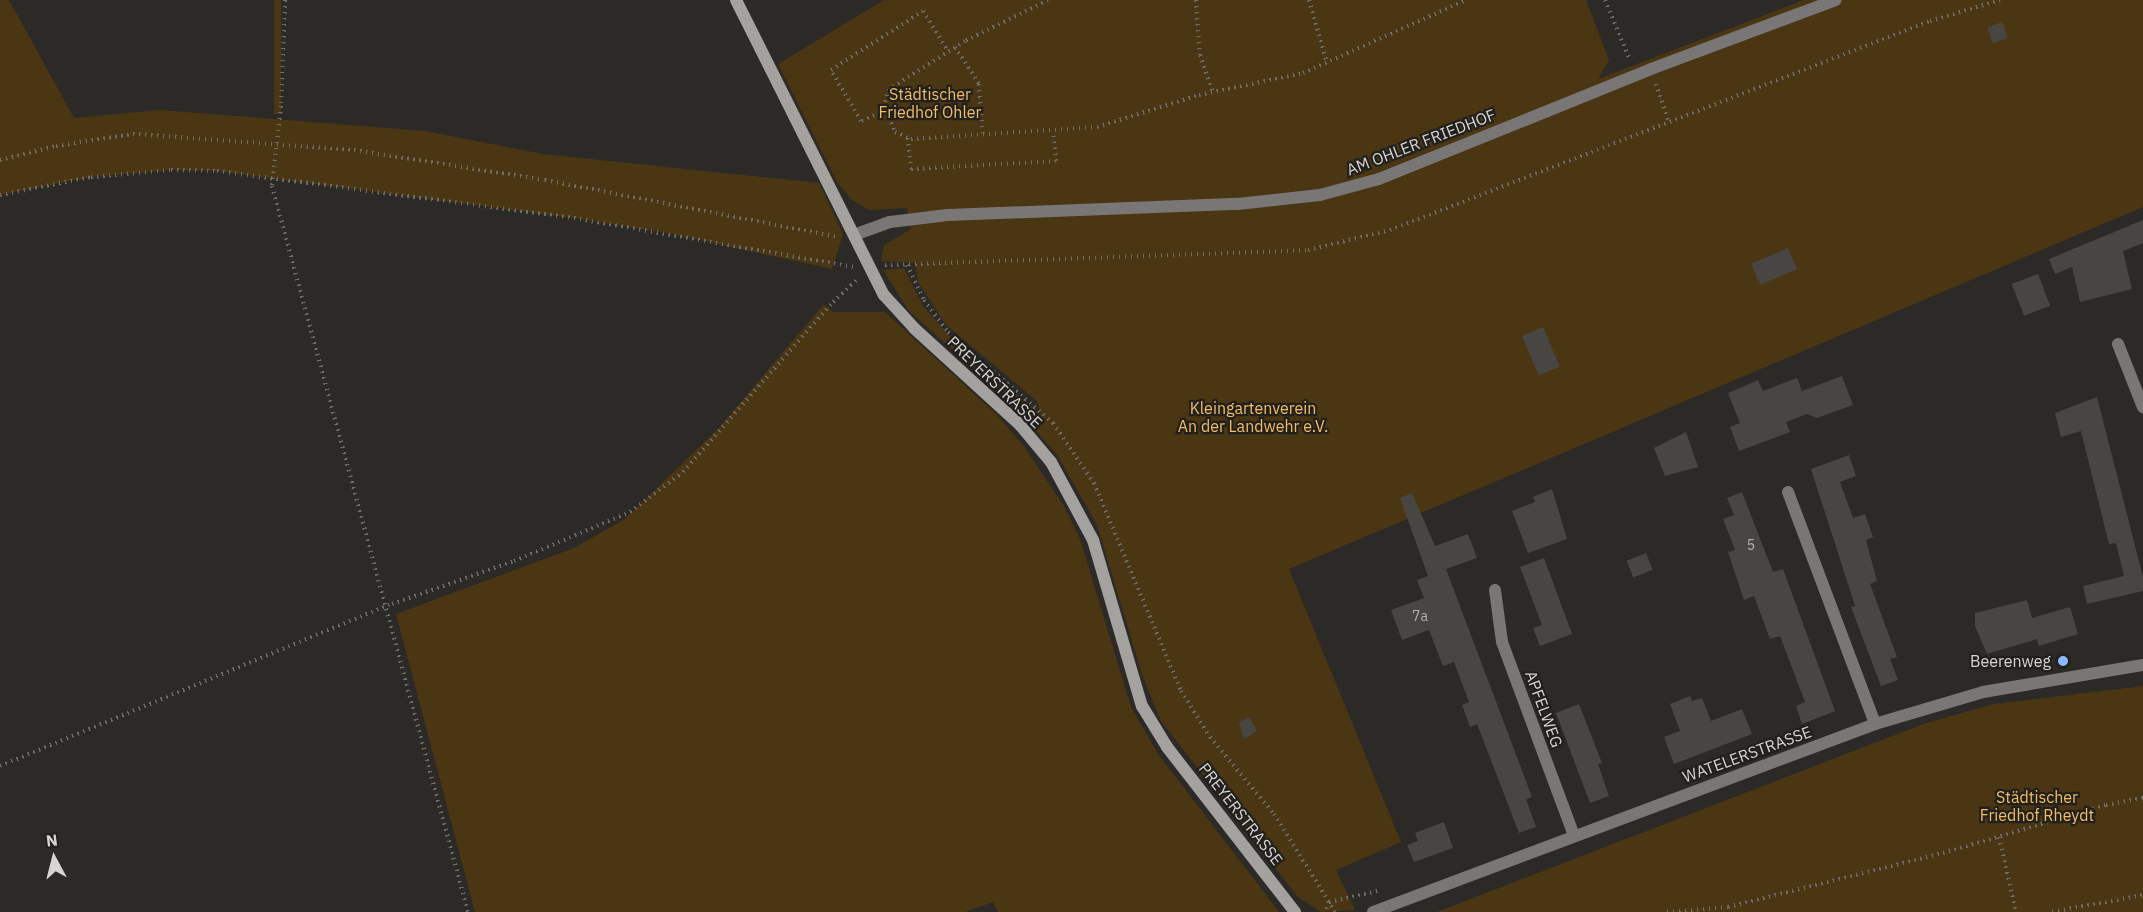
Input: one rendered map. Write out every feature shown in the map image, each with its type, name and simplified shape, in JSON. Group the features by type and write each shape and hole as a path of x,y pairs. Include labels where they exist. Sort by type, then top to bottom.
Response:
{"main road":[{"name":"PREYERSTRASSE","path":"736,0 870,268 898,313 1013,418 1051,462 1093,540 1127,665 1142,706 1173,755 1295,912"}],"street":[{"name":"AM OHLER FRIEDHOF","path":"854,235 890,222 948,215 1238,204 1320,195 1379,179 1651,69 1836,0"},
{"path":"2118,344 2143,406"},
{"path":"1788,492 1875,724"},
{"name":"APFELWEG","path":"1495,590 1502,642 1574,836"},
{"name":"WATELERSTRASSE","path":"1373,912 1875,724 1983,692 2143,664"}],"path":[{"path":"285,0 273,178 286,249 386,606 468,912"},
{"path":"1048,0 955,47 890,89 885,95 885,110 895,132 908,138 1097,128 1213,92 1281,79 1327,63 1466,0"},
{"path":"1196,0 1200,55 1213,92"},
{"path":"1309,0 1327,63"},
{"path":"1605,0 1636,75"},
{"path":"0,195 91,177 171,170 273,178 580,219 824,264 870,268 1308,250 1390,230 1930,21 2000,0"},
{"path":"885,110 861,121 831,70 923,11 948,51"},
{"path":"955,47 979,84 984,135"},
{"path":"1651,69 1669,123"},
{"path":"908,138 910,169 1056,161 1053,132"},
{"path":"0,160 56,146 133,134 354,150 545,180 832,237 854,235"},
{"path":"907,265 928,306 948,332 1053,423 1094,483 1181,691 1210,737 1274,814 1335,912"},
{"path":"0,766 386,606 573,538 630,512 657,494 722,431 833,302 870,268"},
{"path":"1667,912 1728,907 2143,798"},
{"path":"1999,837 2016,912"},
{"path":"2052,912 2143,895"},
{"path":"1325,912 1329,902"},
{"path":"1728,907 1731,912"}],"green space":[{"path":"0,0 9,0 74,118 160,110 425,131 543,154 819,183 843,234 832,269 668,233 580,219 217,171 171,170 91,177 0,195"},
{"path":"274,0 281,0 281,114 274,114"},
{"path":"884,0 1586,0 1609,60 1598,79 1804,0 2143,0 2143,207 1289,569 1401,842 1336,870 1355,910 1321,912 1298,897 1161,721 1143,677 1097,525 1058,456 1009,400 909,311 883,270 904,268 923,306 955,342 1041,414 1037,401 946,325 918,282 915,263 881,261 884,245 911,229 907,208 869,210 852,200 837,182 778,64"},
{"path":"824,304 833,312 885,312 995,413 1023,445 1064,506 1080,539 1131,707 1158,754 1279,912 998,912 993,902 965,912 475,912 396,614 574,548 625,519 717,430"},
{"name":"Städtischer Friedhof Rheydt","path":"2143,686 2143,912 1437,912 1926,723 1994,704"}],"building":[{"path":"2002,22 2008,38 1993,44 1987,28"},
{"path":"2143,220 2143,243 2123,251 2132,289 2080,302 2072,267 2055,274 2049,259"},
{"path":"1788,248 1797,269 1760,285 1751,264"},
{"path":"2038,274 2050,306 2024,316 2012,284"},
{"path":"1543,327 1560,367 1539,376 1522,336"},
{"path":"1842,376 1853,405 1817,418 1807,414 1786,422 1790,432 1739,451 1730,427 1740,423 1728,393 1758,380 1763,391 1797,378 1802,391"},
{"path":"2097,397 2143,577 2143,591 2087,604 2083,586 2124,576 2116,543 2109,544 2081,431 2061,437 2055,413"},
{"path":"1686,432 1698,467 1665,476 1654,448"},
{"path":"1849,455 1856,476 1840,482 1853,518 1865,514 1873,537 1866,540 1877,581 1870,584 1897,657 1890,659 1898,680 1881,686 1851,607 1855,606 1811,469"},
{"path":"1552,489 1567,539 1528,553 1512,511 1535,502 1533,497"},
{"path":"1742,492 1773,572 1783,569 1835,711 1802,724 1796,706 1805,702 1780,636 1770,639 1754,596 1744,600 1728,552 1735,550 1723,519 1734,515 1727,498"},
{"path":"1412,493 1435,546 1468,534 1477,558 1446,569 1532,797 1526,799 1536,827 1519,833 1477,724 1470,727 1462,705 1469,702 1454,662 1443,666 1429,630 1402,640 1391,610 1424,598 1417,580 1428,576 1400,498"},
{"path":"1646,553 1653,570 1633,578 1627,561"},
{"path":"1544,558 1572,634 1540,646 1533,628 1542,625 1520,567"},
{"path":"2027,600 2032,618 2070,607 2078,634 2039,646 2037,639 1987,654 1975,626 1975,613"},
{"path":"1690,696 1692,701 1702,698 1711,721 1742,709 1752,734 1674,764 1664,737 1680,731 1670,704"},
{"path":"1579,704 1602,763 1598,764 1609,796 1590,803 1556,713"},
{"path":"1249,717 1257,731 1244,739 1239,723"},
{"path":"1444,822 1453,848 1414,862 1407,845 1418,841 1415,833"}],"place":[{"name":"Beerenweg","path":"2063,661"}],"park label":[{"name":"Städtischer Friedhof Ohler","path":"930,103"},
{"name":"Kleingartenverein An der Landwehr e.V.","path":"1253,417"}]}
